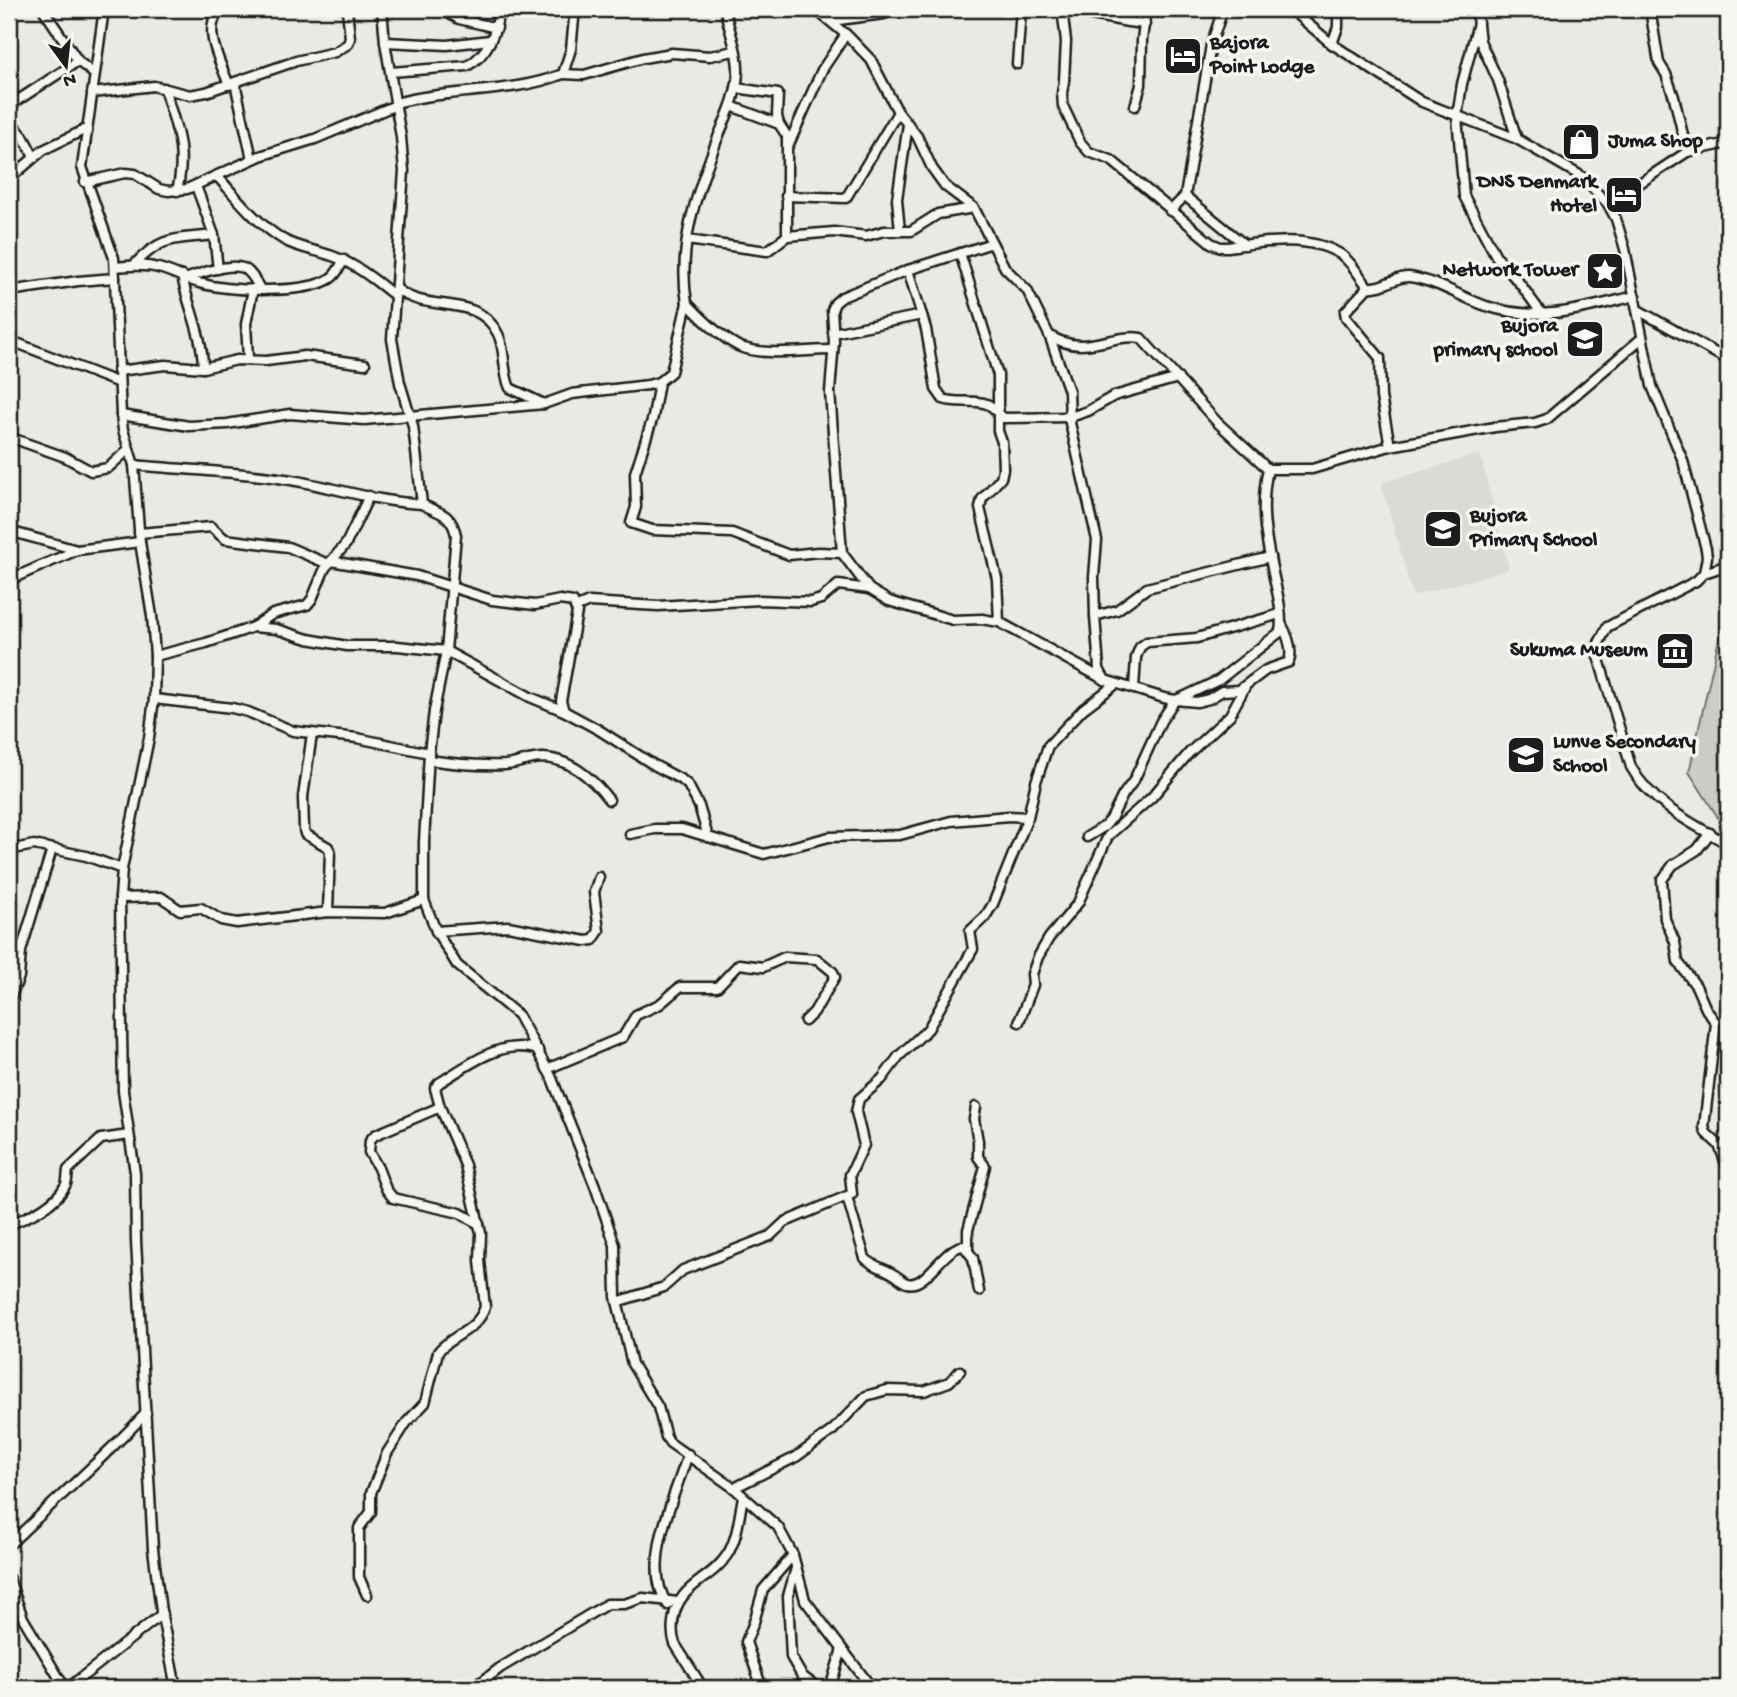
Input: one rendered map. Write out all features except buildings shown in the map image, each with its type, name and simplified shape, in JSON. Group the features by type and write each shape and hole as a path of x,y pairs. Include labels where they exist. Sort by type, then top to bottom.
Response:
{"street":[{"path":"43,9 78,61 94,74"},
{"path":"104,9 82,156 85,182 105,231 115,267 122,430 134,465 139,538 152,616 155,656 154,699 137,802 122,869 120,898 123,1091 135,1172 145,1431 153,1549 174,1687"},
{"path":"223,9 213,19 211,26 218,53 232,84 252,159"},
{"path":"92,93 154,86 190,95 232,84 296,61 335,52 344,48 349,38 347,9"},
{"path":"440,9 459,19 497,27"},
{"path":"391,72 467,66 475,61 491,40 497,27 499,9"},
{"path":"563,74 570,49 575,9"},
{"path":"121,415 189,426 228,424 290,414 365,420 544,404 572,394 659,382 671,372 687,303 684,277 692,209 736,88 738,69 724,9"},
{"path":"783,9 807,9"},
{"path":"815,9 846,34 871,60 898,111 917,136 939,177 945,186 974,208 1005,268 1027,290 1049,335 1069,391 1070,417 1097,540 1095,616 1099,669 1105,680"},
{"path":"831,21 884,14 897,9"},
{"path":"1017,64 1021,9"},
{"path":"1145,23 1062,9 1066,41 1063,107 1080,142 1090,152 1111,160 1211,243 1220,247 1301,241 1334,251 1346,258 1368,287 1379,288 1410,278 1514,314 1542,314 1579,309 1635,296"},
{"path":"1135,106 1141,85 1146,9"},
{"path":"1170,211 1185,196 1211,45 1223,9"},
{"path":"1290,9 1332,44 1422,102 1517,139 1581,176 1608,204 1616,219 1625,249 1652,386 1683,461 1707,557 1704,573"},
{"path":"1332,44 1338,27 1338,9"},
{"path":"1455,9 1470,9"},
{"path":"1476,9 1480,41 1498,80 1517,139"},
{"path":"1650,9 1659,63 1674,97 1687,152"},
{"path":"384,12 385,42 404,171 391,339 400,383 411,416 422,504"},
{"path":"1478,23 1462,84 1457,117 1467,204 1496,256 1542,314"},
{"path":"788,147 822,70 846,34"},
{"path":"385,42 447,45 491,40"},
{"path":"85,182 125,173 135,174 159,189 177,191 196,186 273,150 315,139 396,104 428,95 495,89 551,79 563,74 584,75 643,58 672,53 710,56 734,51"},
{"path":"9,106 78,61"},
{"path":"164,88 182,150 177,191"},
{"path":"736,88 778,94 777,116 787,136 788,147 788,236"},
{"path":"731,106 779,124"},
{"path":"786,196 846,198 898,111"},
{"path":"9,120 23,136 34,157"},
{"path":"900,231 897,199 908,124"},
{"path":"9,179 43,150 86,129"},
{"path":"1608,204 1687,152 1728,143"},
{"path":"217,176 249,211 284,240 344,260 410,298 463,307 486,318 500,339 510,388 544,404"},
{"path":"196,186 214,235 218,269"},
{"path":"1185,196 1245,245"},
{"path":"687,240 767,251 788,236 815,233 866,236 884,231 915,229 938,214 974,208"},
{"path":"134,265 147,252 167,240 214,235"},
{"path":"992,243 908,270 852,293 835,303 832,315 830,392 842,553 869,589 889,601 953,620 982,619 999,622 1116,684 1175,700 1197,702 1220,692 1245,687"},
{"path":"960,253 997,367 998,433 1004,460 1003,474 982,499 980,509 998,579 999,622"},
{"path":"115,267 134,265 158,268 200,283 256,289 297,289 325,281 336,274 344,260"},
{"path":"185,277 218,269 243,268 252,276 256,289 246,324 248,359"},
{"path":"908,270 922,315 937,393 946,400 986,404 993,407 998,414 1009,418 1070,417 1088,411 1114,396 1178,378"},
{"path":"185,277 203,368"},
{"path":"9,291 115,278"},
{"path":"1368,287 1345,312 1346,317 1380,358 1381,397 1390,446"},
{"path":"687,303 726,337 744,348 767,351 832,350"},
{"path":"1638,310 1728,360"},
{"path":"833,333 922,315"},
{"path":"1049,335 1076,344 1141,338 1217,422 1268,469 1312,469 1390,446 1547,419 1642,338"},
{"path":"9,340 119,383"},
{"path":"118,371 165,365 203,368 248,359 265,361 317,356 365,364"},
{"path":"659,382 655,410 635,472 636,507 631,523 652,530 733,533 789,555 842,553"},
{"path":"9,437 58,454 91,471 108,468 129,449"},
{"path":"134,465 282,478 343,489 394,503 422,504 444,514 453,523 456,535 446,651 434,710 429,757 424,900 436,931 457,965 517,1015 547,1069 615,1245 617,1302 635,1371 657,1407 668,1440 734,1488 778,1527 797,1565 805,1600 868,1682 876,1688"},
{"path":"1019,1022 1033,985 1032,974 1038,957 1049,938 1078,903 1108,835 1152,797 1188,753 1230,715 1245,687 1265,670 1285,665 1290,660 1287,637 1280,619 1262,500 1268,469"},
{"path":"155,656 253,628 273,614 307,605 330,562 346,544 369,496"},
{"path":"9,580 76,550 211,527 225,539 288,547 330,562 417,576 492,600 535,605 566,600 577,607"},
{"path":"9,531 76,550"},
{"path":"1095,616 1117,610 1147,588 1270,557"},
{"path":"1728,565 1704,573 1688,587 1608,627 1598,650 1611,704 1635,775 1647,790 1671,810 1728,844"},
{"path":"577,607 589,602 658,606 760,600 811,602 821,599 838,585 869,589"},
{"path":"564,711 561,701 577,607"},
{"path":"1134,689 1136,657 1140,647 1147,642 1196,638 1280,619"},
{"path":"1087,837 1111,819 1134,780 1161,721 1175,700 1226,675 1278,636 1280,619"},
{"path":"253,628 276,629 308,639 346,646 397,646 446,651 530,697 564,711 685,782 699,806 708,838"},
{"path":"617,1302 664,1287 683,1270 770,1236 785,1222 852,1194 850,1175 864,1145 856,1112 859,1099 928,1029 973,949 970,931 985,917 993,904 1028,817 1044,754 1053,739 1083,709 1116,684"},
{"path":"154,699 232,708 248,712 284,729 357,738 471,766 551,759 589,776 609,800"},
{"path":"312,734 304,793 304,829 305,834 328,847 331,855 328,912"},
{"path":"630,834 655,829 682,829 764,855 829,837 900,835 951,821 1028,817"},
{"path":"1710,833 1697,850 1673,865 1662,880 1665,919 1675,942 1678,962 1696,986 1706,1009 1716,1021 1704,1127 1720,1148 1728,1169"},
{"path":"9,850 34,845 86,856 122,869"},
{"path":"10,996 19,977 23,944 52,849"},
{"path":"436,931 508,926 590,941 596,938 599,931 594,892 599,877"},
{"path":"120,898 161,897 180,910 201,908 231,923 328,912 385,913 424,900"},
{"path":"547,1069 623,1037 636,1015 660,1004 680,987 717,987 739,964 763,967 785,957 814,958 833,972 835,976 814,1012 805,1021"},
{"path":"367,1595 359,1577 359,1531 360,1525 371,1512 371,1493 383,1463 407,1422 425,1403 441,1347 466,1331 484,1310 480,1261 482,1238 466,1165 435,1093 439,1083 498,1050 524,1045 538,1050"},
{"path":"440,1107 375,1135 370,1140 369,1152 393,1198 455,1211 479,1224"},
{"path":"976,1107 974,1119 978,1155 985,1166 968,1230 968,1249 973,1258 979,1291"},
{"path":"9,1225 60,1194 67,1182 68,1170 101,1139 129,1135"},
{"path":"847,1198 867,1260 906,1283 912,1283 930,1272 954,1248 964,1246 968,1249"},
{"path":"734,1488 796,1457 833,1430 866,1396 887,1390 924,1391 949,1382 960,1371"},
{"path":"9,1545 103,1458 146,1413"},
{"path":"674,1614 657,1584 658,1549 688,1454"},
{"path":"703,1688 675,1644 674,1614 678,1602 686,1592 722,1563 729,1553 736,1537 743,1497"},
{"path":"762,1688 746,1643 763,1590 793,1555"},
{"path":"797,1565 788,1596 791,1657 802,1676 818,1688"},
{"path":"9,1579 23,1618 66,1688 162,1614"},
{"path":"465,1688 483,1681 607,1604 628,1603 643,1598 666,1603 678,1602"},
{"path":"831,1688 842,1649"}],"shaded area":[{"name":"Bujora Primary School","path":"1480,454 1509,569 1413,596 1381,483"},
{"path":"1728,598 1728,825 1719,819 1689,772"}],"place":[{"name":"Bajora Point Lodge","path":"1183,56"},
{"name":"Juma Shop","path":"1581,142"},
{"name":"DNS Denmark Hotel","path":"1624,195"},
{"name":"Network Tower","path":"1605,271"},
{"name":"Bujora primary school","path":"1585,339"},
{"name":"Bujora Primary School","path":"1443,529"},
{"name":"Sukuma Museum","path":"1675,651"},
{"name":"Lunve Secondary School","path":"1526,755"}]}
